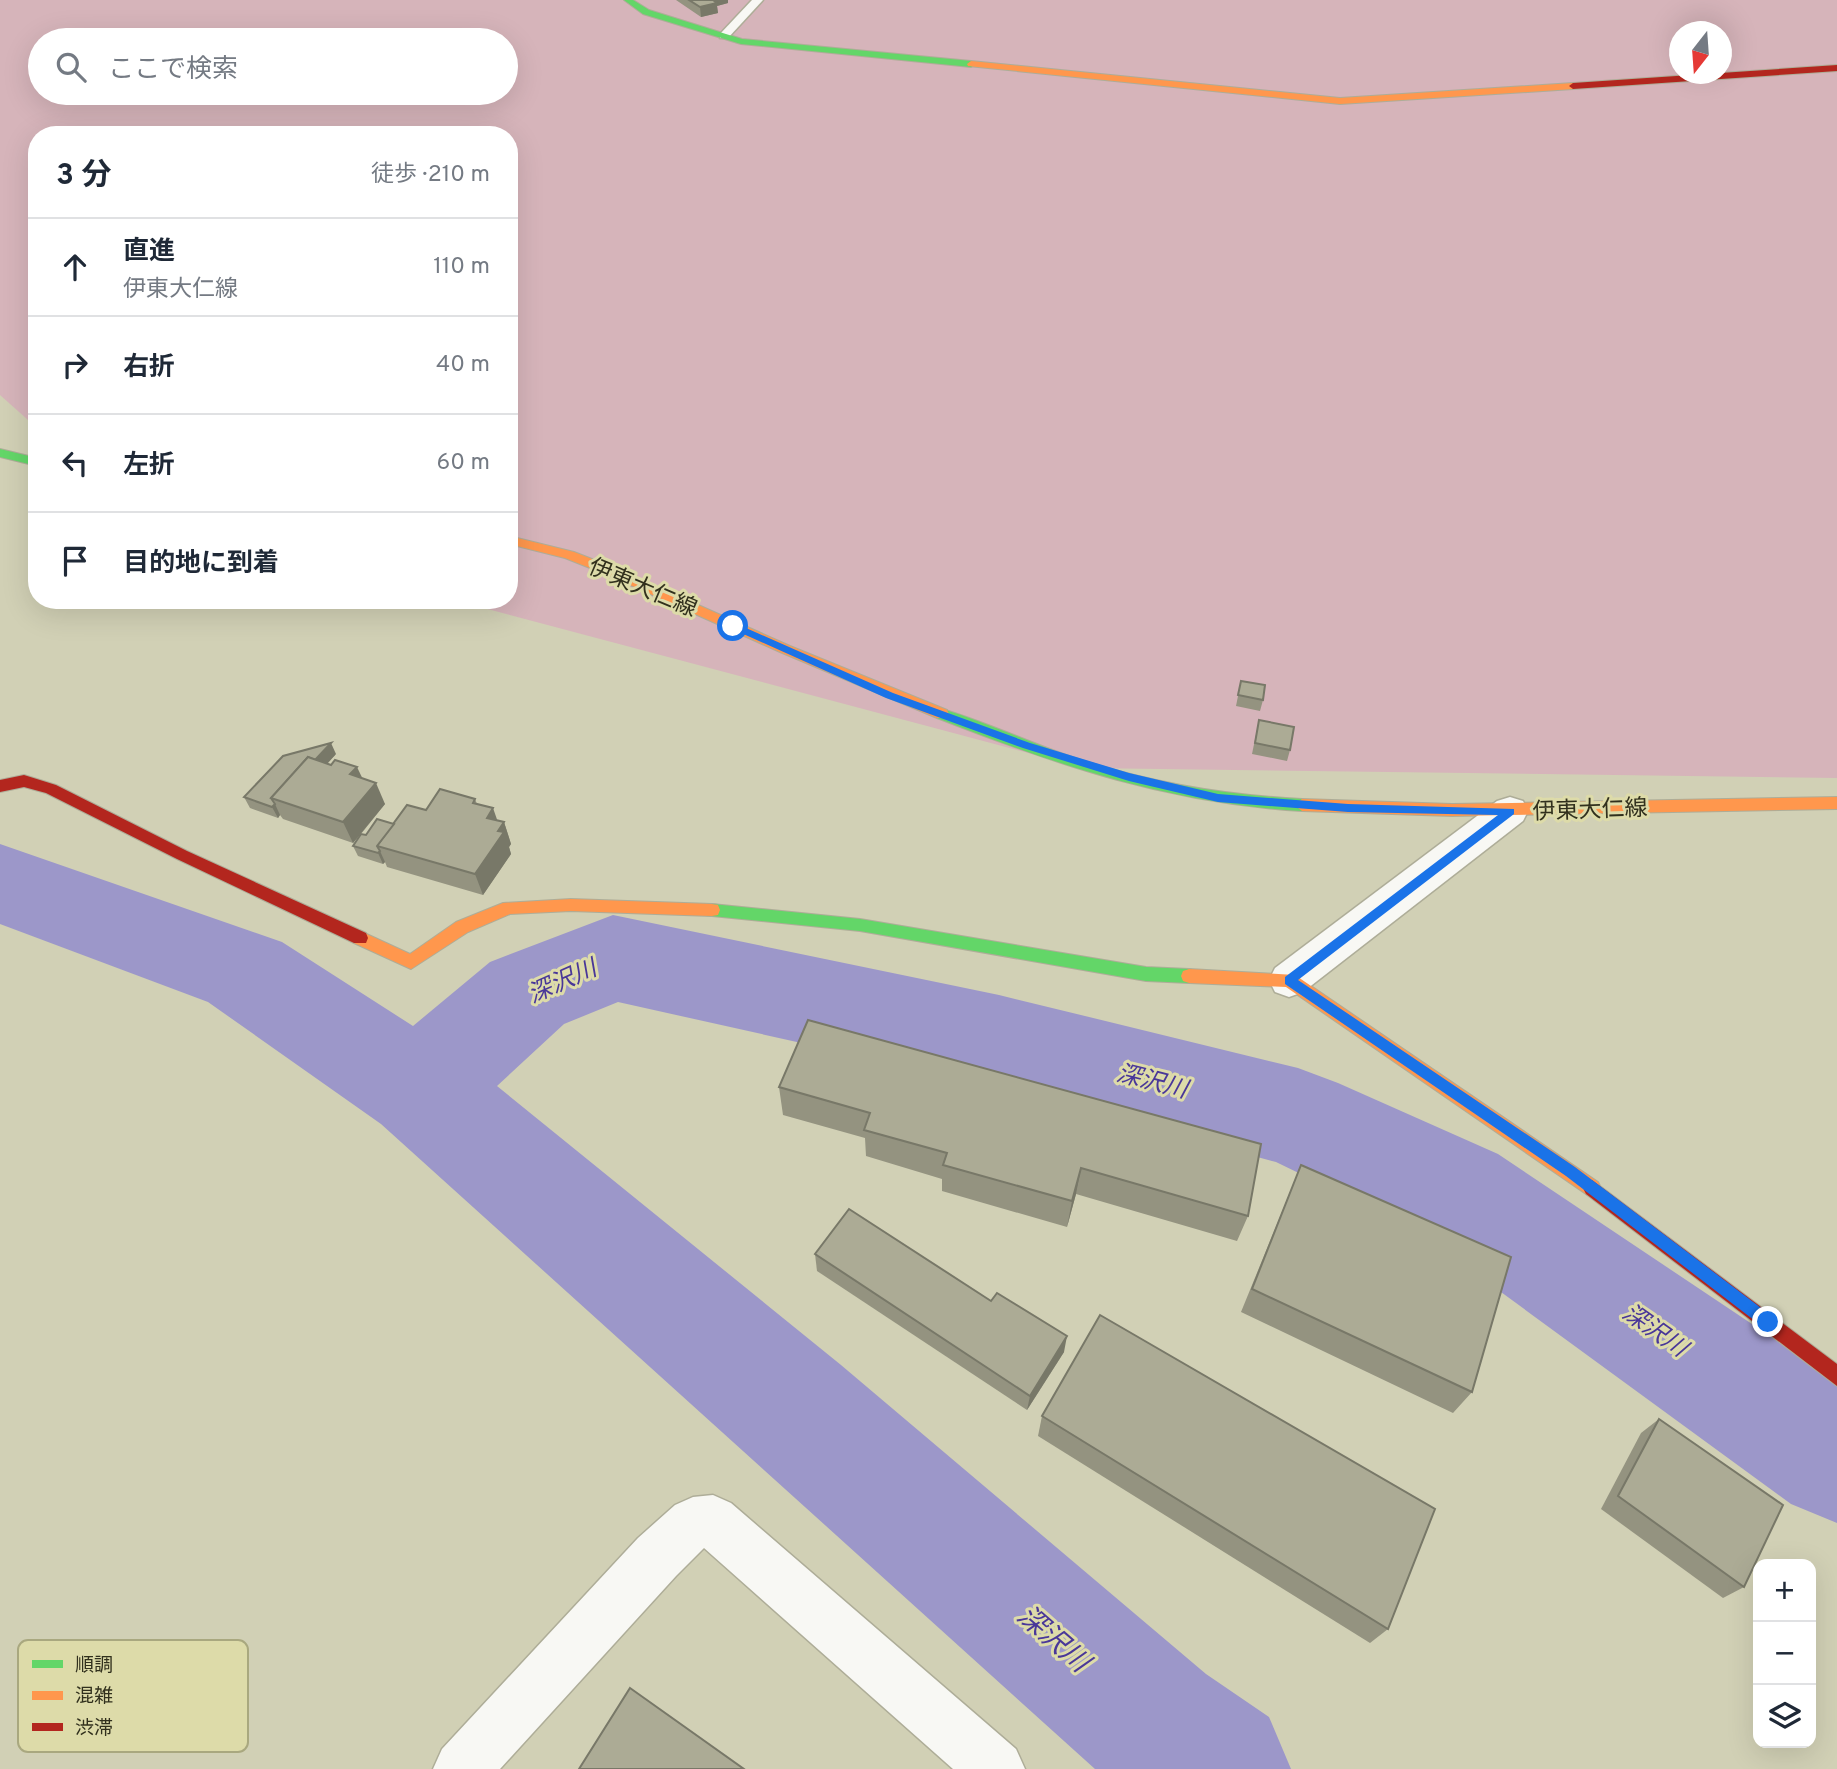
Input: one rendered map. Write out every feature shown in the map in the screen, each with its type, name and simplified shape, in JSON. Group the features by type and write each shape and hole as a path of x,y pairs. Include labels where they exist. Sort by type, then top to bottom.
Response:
{"street":[{"path":"628,0 646,12 741,41 1340,101 1837,68"},
{"path":"0,453 28,460"},
{"name":"伊東大仁線","path":"518,542 569,555 615,573 889,696 1027,746 1129,777 1218,798 1348,808 1510,811 1837,803"},
{"path":"0,786 24,781 51,789 194,861 411,962 462,927 509,908 584,905 684,907 860,925 1146,974 1289,981 1570,1171 1837,1376"},
{"path":"1289,981 1510,811"},
{"path":"462,1769 657,1557 694,1523 713,1521 996,1769"}],"lane":[{"path":"724,36 758,0"}],"shaded area":[{"path":"0,0 1837,0 1837,778 1085,768 488,609 518,609 518,126 28,126 28,420 0,395"}],"building":[{"path":"689,0 713,0 717,3 700,7"},
{"path":"1241,681 1265,685 1263,700 1238,695"},
{"path":"1259,720 1294,727 1290,750 1255,743"},
{"path":"331,743 315,760 308,757 271,798 275,804 272,807 244,797 283,756"},
{"path":"308,757 331,765 335,760 357,767 350,774 376,783 343,822 271,798"},
{"path":"440,789 475,799 473,803 493,808 487,818 504,822 498,831 504,832 475,874 377,846 407,805 426,810"},
{"path":"377,819 394,824 377,846 380,851 378,853 353,846 361,834 366,835"},
{"path":"808,1020 1261,1144 1248,1216 1081,1168 1072,1201 943,1165 947,1153 864,1130 870,1113 779,1087"},
{"path":"1301,1165 1511,1257 1472,1392 1252,1289"},
{"path":"849,1209 991,1301 997,1293 1067,1336 1030,1396 815,1254"},
{"path":"1100,1315 1435,1509 1388,1629 1042,1416"},
{"path":"1659,1419 1783,1505 1757,1559 1753,1559 1753,1568 1744,1587 1618,1496"},
{"path":"630,1688 744,1769 579,1769"}],"waterway":[{"name":"深沢川","path":"0,883 245,972 420,1090"},
{"name":"深沢川","path":"420,1090 483,1029 527,993 613,958 999,1041 1298,1118 1457,1192 1837,1458"},
{"name":"深沢川","path":"420,1090 796,1410 1155,1725 1217,1769"}],"traffic: fast":[{"path":"628,0 646,12 741,41 971,64"},
{"path":"0,453 28,460"},
{"path":"942,714 1037,750 1135,781 1213,797 1302,805"},
{"path":"712,910 860,925 1146,974 1189,976"}],"traffic: slow":[{"path":"971,64 1340,101 1573,86"},
{"path":"518,542 569,555 615,573 785,649 942,714"},
{"path":"1302,805 1452,810 1837,803"},
{"path":"360,938 411,962 462,927 509,908 571,905 712,910"},
{"path":"1189,976 1289,980 1592,1188"}],"traffic: jam":[{"path":"1573,86 1837,68"},
{"path":"0,786 24,781 51,789 182,855 360,938"},
{"path":"1592,1188 1837,1376"}],"route":[{"path":"733,626 889,696 1027,746 1129,777 1218,798 1348,808 1510,811 1289,981 1570,1171 1768,1322"}]}
